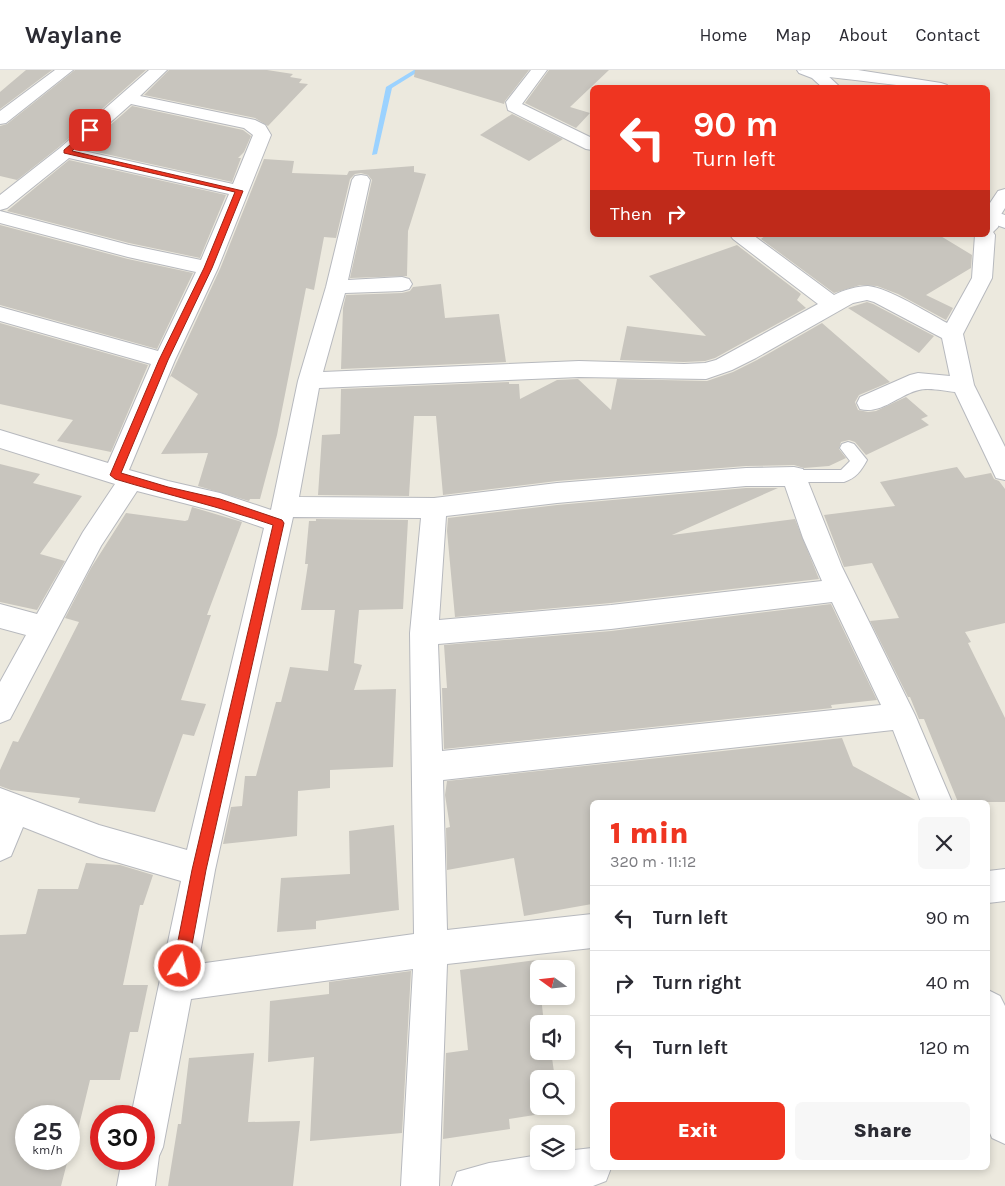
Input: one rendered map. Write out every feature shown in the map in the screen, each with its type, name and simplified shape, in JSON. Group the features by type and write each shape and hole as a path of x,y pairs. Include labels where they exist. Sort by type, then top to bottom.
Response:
{"street":[{"path":"0,119 65,70"},
{"path":"0,204 66,152 159,70"},
{"path":"539,70 514,102 514,106 590,144"},
{"path":"807,70 818,75 830,85"},
{"path":"807,70 880,77 924,85"},
{"path":"0,710 123,478 164,360 208,268 262,135 259,129 249,124 127,98"},
{"path":"66,152 239,191"},
{"path":"153,1105 199,870 282,515 308,381 336,287 361,180"},
{"path":"991,223 1005,195"},
{"path":"0,217 128,251 208,268"},
{"path":"743,237 832,304"},
{"path":"989,237 982,278 952,334 963,385 1005,472"},
{"path":"336,287 402,284"},
{"path":"308,381 579,369 706,371 724,365 748,353 832,304 847,297 868,293 880,297 952,334"},
{"path":"0,314 164,360"},
{"path":"868,404 918,381 963,385"},
{"path":"0,439 123,478 220,503 282,515 434,508 557,493 794,476 801,499 839,590 901,716 935,800"},
{"path":"420,1186 431,949 424,632 434,508"},
{"path":"424,632 611,617 839,590"},
{"path":"0,616 43,628"},
{"path":"426,767 901,716"},
{"path":"0,846 8,806 99,842 199,870"},
{"path":"990,887 1005,884"},
{"path":"177,984 431,949 590,931"},
{"path":"990,1029 997,1104"},
{"path":"471,1186 590,1167"},
{"path":"136,1186 139,1170"}],"lane":[{"path":"794,476 844,476 854,469 859,460 848,448"}],"building":[{"path":"26,70 52,70 0,109 0,92"},
{"path":"75,70 146,70 59,147 17,180 0,176 0,126 7,124"},
{"path":"169,70 267,70 293,74 290,77 302,79 299,83 308,84 268,126 255,118 144,95"},
{"path":"415,70 529,70 504,104 414,77"},
{"path":"549,70 609,70 593,85 590,85 590,88 570,107 590,113 576,128 525,103"},
{"path":"132,106 243,130 251,136 244,152 238,158 241,158 232,182 83,149"},
{"path":"512,114 563,139 529,161 480,135"},
{"path":"264,159 294,161 292,173 347,175 349,171 414,166 414,172 426,174 408,231 407,276 350,278 372,180 368,175 361,173 355,174 350,179 336,238 324,237 314,290 306,288 277,435 260,499 250,499 249,501 198,486 208,453 161,454 198,394 171,376 169,379 220,269"},
{"path":"69,160 226,195 200,258 129,243 7,211"},
{"path":"0,225 128,259 193,273 157,349 0,305"},
{"path":"764,237 942,237 972,255 971,268 926,295 953,308 946,320 898,294 877,286 860,285 834,293 761,239"},
{"path":"737,245 801,294 797,300 806,308 715,358 705,361 620,360 627,326 706,336 649,276"},
{"path":"441,284 445,318 499,314 506,362 341,369 343,308 346,295 402,293 410,291 413,287"},
{"path":"867,302 934,336 919,353 848,308"},
{"path":"0,323 148,365 111,452 57,441 73,420 0,404"},
{"path":"822,323 890,382 859,395 855,402 858,410 876,411 906,397 928,416 921,419 929,425 866,455 855,442 849,440 841,442 839,449 846,458 829,466 804,468 794,465 746,466 557,481 443,495 436,416 414,416 409,496 318,495 322,435 340,434 341,389 509,382 509,384 519,384 520,399 557,380 578,379 611,410 617,379 707,381 733,372 757,360"},
{"path":"0,464 40,474 33,483 82,496 40,554 65,561 37,610 0,602"},
{"path":"957,467 965,478 991,473 994,479 999,481 1005,489 1005,623 965,632 971,642 968,643 1005,718 1005,802 957,800 924,719 919,719 910,697 908,697 870,621 899,618 872,563 844,567 824,515 895,506 880,482"},
{"path":"746,488 778,488 672,535 795,519 819,579 611,603 455,617 447,531 448,518 557,505"},
{"path":"192,507 242,522 207,615 211,615 181,700 206,704 194,736 183,734 155,812 78,803 80,798 11,790 0,786 0,770 13,741 18,742 79,622 65,618 91,568 126,513 185,521 188,520"},
{"path":"316,519 408,520 403,609 359,610 354,663 362,665 354,690 396,689 393,767 330,770 330,788 298,791 297,836 223,844 231,807 242,806 245,776 256,776 276,702 281,702 290,667 328,671 335,610 301,610 308,564 305,564 309,521 316,521"},
{"path":"831,604 877,700 831,705 832,708 444,749 442,688 447,688 444,645 611,631"},
{"path":"842,738 853,766 915,800 590,800 590,904 524,916 514,858 447,870 446,828 450,827 445,795 447,781"},
{"path":"394,825 399,910 316,921 316,929 277,932 281,878 350,874 349,831"},
{"path":"86,863 120,865 153,875 143,905 140,905 123,985 148,985 138,1032 130,1032 120,1080 90,1080 80,1121 80,1105 15,1105 15,1170 65,1170 61,1186 0,1186 0,935 26,934 38,889 78,889"},
{"path":"530,961 530,1005 542,1005 543,1015 530,1015 530,1060 552,1060 554,1070 530,1070 530,1115 534,1115 509,1119 510,1129 443,1139 446,1053 468,1050 460,970"},
{"path":"411,971 402,1133 310,1141 314,1057 268,1062 270,1001 329,994 329,982"},
{"path":"254,1053 248,1122 300,1121 293,1186 168,1186 178,1124 181,1124 189,1058"}],"waterway":[{"path":"374,154 389,87 418,70"}],"route":[{"path":"90,130 66,152 239,191 208,268 164,360 115,475 168,491 220,503 278,523 199,870 180,966"}]}
